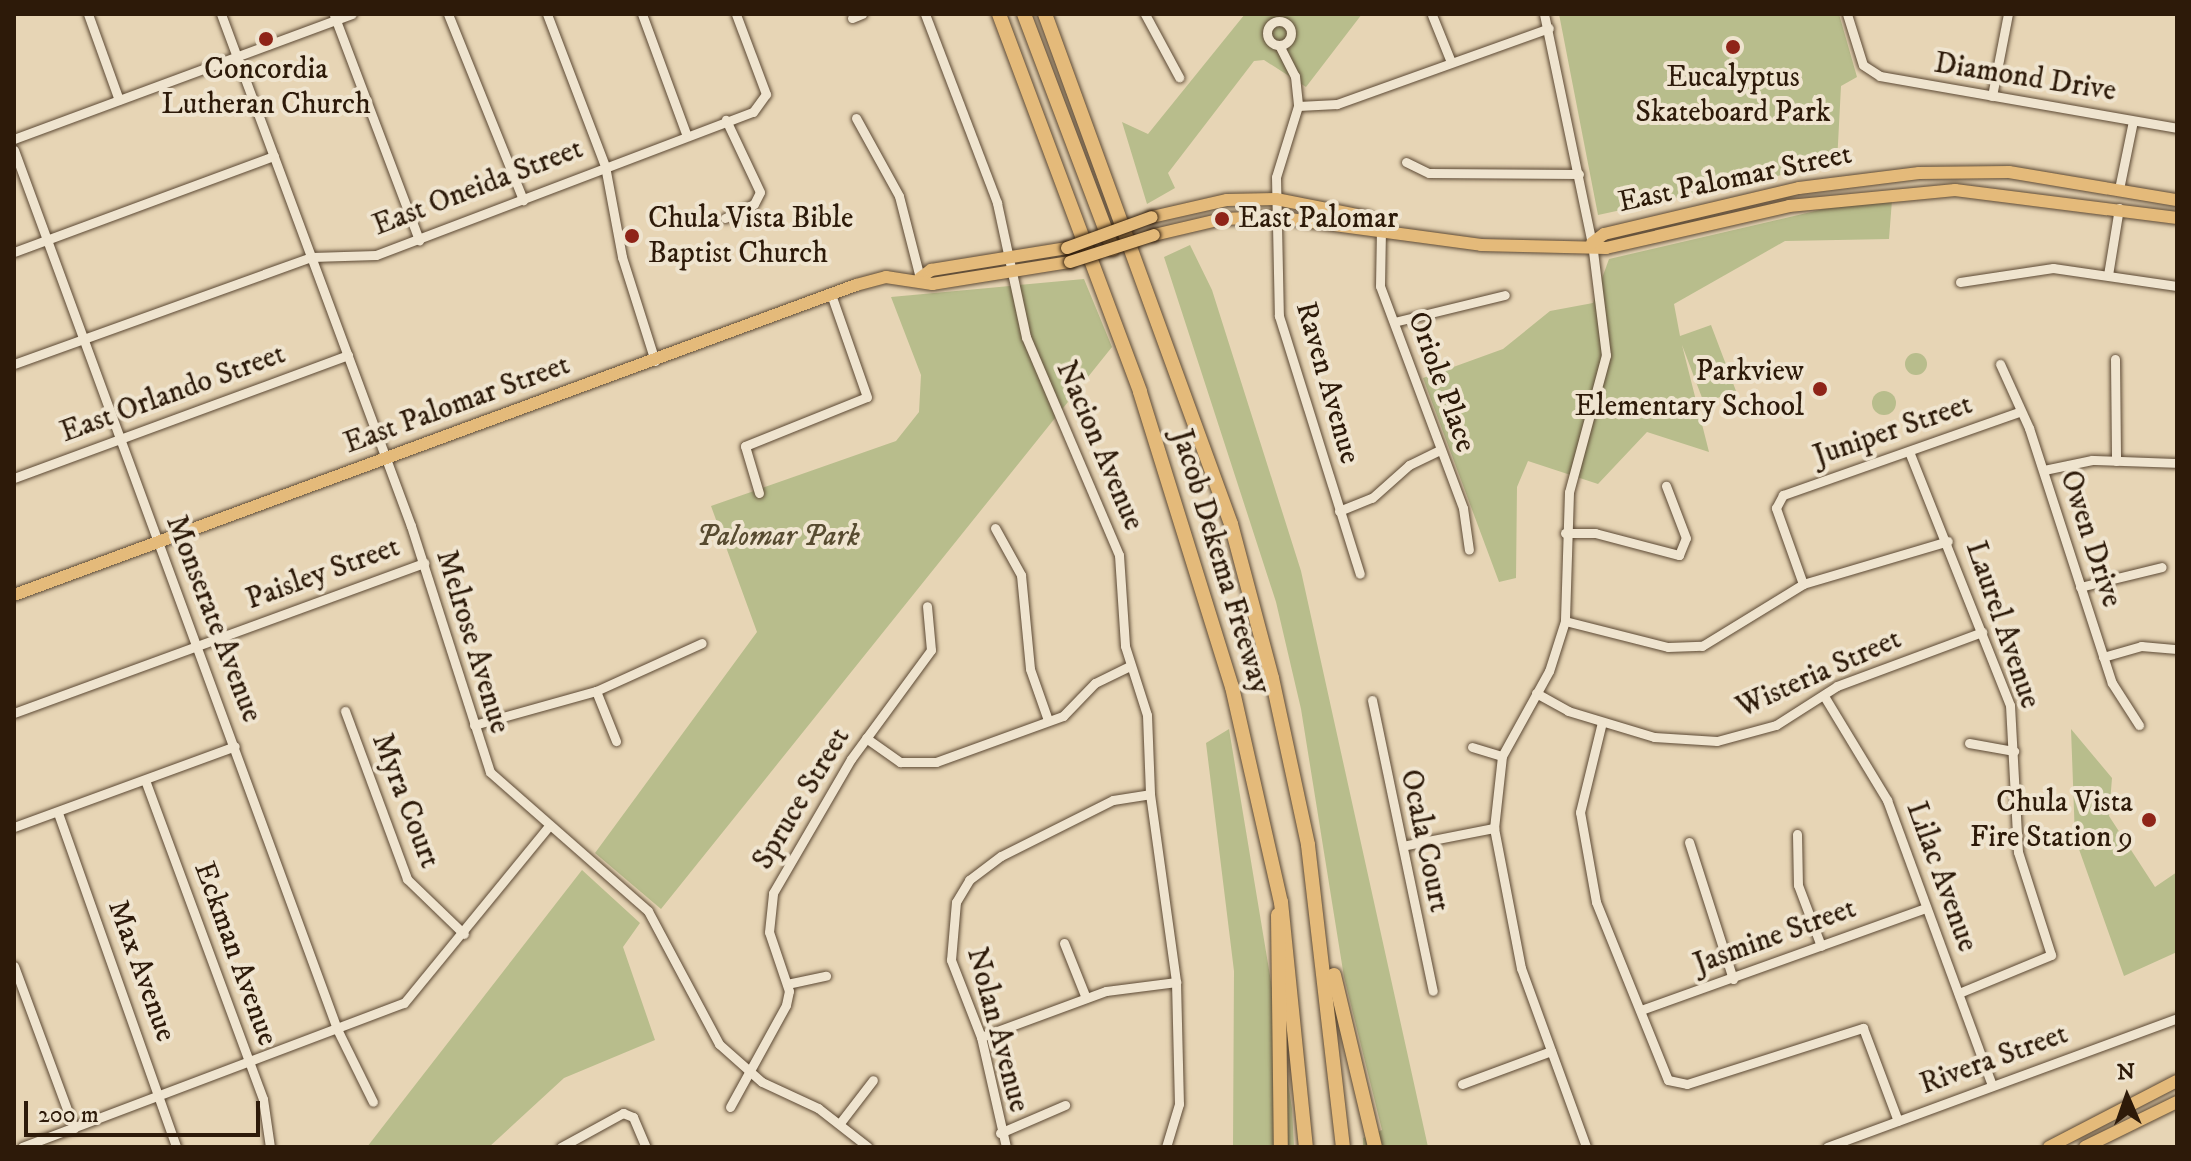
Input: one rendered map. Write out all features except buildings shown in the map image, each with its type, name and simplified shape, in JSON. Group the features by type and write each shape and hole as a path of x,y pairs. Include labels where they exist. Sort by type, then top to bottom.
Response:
{"highway":[{"name":"Jacob Dekema Freeway","path":"999,14 1188,533 1256,779 1281,902 1306,1147"},
{"path":"1024,14 1109,219 1107,231 1113,249"},
{"path":"1035,14 1069,121"},
{"name":"Jacob Dekema Freeway","path":"1045,14 1231,524 1308,845 1343,1147"},
{"path":"1308,845 1375,1147"},
{"path":"1281,902 1273,939 1281,1147"}],"main road":[{"name":"East Palomar Street","path":"1592,243 1604,234 1864,178 2009,172 2177,200"},
{"path":"1849,197 1864,178"},
{"path":"2076,202 2119,189"},
{"name":"East Palomar Street","path":"14,595 831,294 886,277 920,278 932,284 1015,272 1070,262 1154,235 1275,217 1506,247 1666,239 1849,197 1955,190 2076,202 2177,218"},
{"path":"2119,208 2158,197"},
{"name":"East Palomar Street","path":"920,278 931,270 1067,248 1152,217 1227,200 1276,199 1368,217 1381,229"},
{"path":"2049,1147 2177,1081"},
{"path":"2085,1147 2177,1102"}],"street":[{"path":"88,14 119,100"},
{"name":"Melrose Avenue","path":"221,14 387,459 424,563 474,725 497,783 648,911 706,1026 750,1073 840,1123 868,1147"},
{"path":"14,139 335,17 352,14"},
{"path":"448,14 523,200"},
{"path":"547,14 605,166 622,257 655,361"},
{"path":"642,14 687,136"},
{"name":"East Oneida Street","path":"14,364 312,257 376,255 761,107 766,94 736,14"},
{"path":"852,18 862,14"},
{"name":"Nacion Avenue","path":"925,14 1014,258 1026,337 1118,551 1130,666 1147,715 1150,794 1176,982 1179,1104 1166,1147"},
{"path":"1145,14 1179,77"},
{"path":"1263,14 1270,41 1279,45 1290,39 1289,27 1276,18 1269,28"},
{"path":"1544,14 1592,243 1606,355 1565,533 1565,621 1536,693 1502,756 1494,828 1521,968 1586,1147"},
{"name":"Diamond Drive","path":"1847,14 1867,70 1992,96 2177,128"},
{"path":"1992,96 2008,14"},
{"path":"1432,15 1451,62"},
{"path":"335,17 419,240"},
{"path":"1298,106 1337,104 1549,28"},
{"name":"Raven Avenue","path":"1290,39 1290,62 1298,106 1276,199 1279,316 1360,574"},
{"name":"Raven Avenue","path":"1279,45 1290,62"},
{"path":"856,118 899,196 920,278"},
{"path":"725,218 754,204 760,192 726,120"},
{"path":"2119,189 2133,121"},
{"name":"Monserate Avenue","path":"14,150 337,1029 373,1102"},
{"path":"14,252 274,156"},
{"path":"1406,162 1429,173 1579,174"},
{"path":"2108,275 2119,208"},
{"name":"Oriole Place","path":"1381,229 1378,270 1394,322 1463,508 1469,550"},
{"path":"1960,282 2053,268 2177,286"},
{"path":"759,493 745,446 867,397 831,294"},
{"path":"1394,322 1505,295"},
{"name":"East Orlando Street","path":"14,478 348,355"},
{"path":"2115,359 2116,461"},
{"name":"Owen Drive","path":"2000,364 2044,470 2103,657 2123,706 2139,725"},
{"name":"Juniper Street","path":"1803,584 1776,508 1783,495 1910,454 2019,412"},
{"path":"1339,511 1372,498 1409,465 1440,450"},
{"name":"Laurel Avenue","path":"1910,454 1948,541 2010,705 2018,852 2051,955 1959,993"},
{"path":"2044,470 2116,461 2177,463"},
{"path":"1565,533 1679,555 1686,538 1666,486"},
{"path":"995,528 1021,575 1030,669 1048,720"},
{"path":"1565,621 1694,648 1803,584 1948,541"},
{"name":"Paisley Street","path":"14,713 424,563"},
{"path":"2080,587 2162,567"},
{"name":"Spruce Street","path":"730,1107 781,1022 787,984 769,932 773,893 866,738 931,650 927,606"},
{"name":"Wisteria Street","path":"1536,693 1602,722 1667,739 1717,741 1776,725 1824,696 1982,632"},
{"path":"474,725 596,691 702,643"},
{"path":"2103,657 2141,646 2177,649"},
{"path":"866,738 891,758 920,764 1048,720 1130,666"},
{"path":"596,691 616,741"},
{"name":"Lilac Avenue","path":"1824,696 1887,800 1992,1085"},
{"name":"Ocala Court","path":"1372,700 1391,809 1407,845 1433,991"},
{"name":"Myra Court","path":"345,711 407,879 427,906 464,934"},
{"path":"1602,722 1580,812 1599,915 1668,1080 1687,1084 1863,1028 1898,1121"},
{"path":"1969,743 2014,751"},
{"path":"14,827 235,746"},
{"path":"1472,747 1502,756"},
{"name":"Eckman Avenue","path":"145,780 250,1062 270,1147"},
{"name":"Nolan Avenue","path":"1006,1147 1000,1133 981,1037 948,946 953,910 969,880 1001,856 1113,800 1150,794"},
{"name":"Max Avenue","path":"58,813 161,1094 176,1147"},
{"path":"22,1147 404,1003 464,934 548,827"},
{"path":"1407,845 1494,828"},
{"path":"1797,834 1798,885 1821,946"},
{"path":"1689,842 1733,979"},
{"name":"Jasmine Street","path":"1641,1010 1926,908"},
{"path":"1064,943 1086,998"},
{"path":"14,966 74,1128"},
{"path":"787,984 826,976"},
{"path":"981,1037 1086,998 1176,982"},
{"name":"Rivera Street","path":"1827,1147 2177,1018"},
{"path":"1462,1084 1551,1051"},
{"path":"840,1123 873,1080"},
{"path":"1000,1133 1065,1105"},
{"path":"561,1147 623,1113 638,1124 646,1147"}],"green space":[{"path":"1245,14 1362,14 1306,87 1264,60 1254,61 1168,173 1175,188 1147,204 1122,122 1148,134"},
{"path":"1559,14 1839,14 1857,77 1841,86 1837,163 1598,215"},
{"path":"1892,200 1889,239 1785,241 1674,304 1680,336 1711,325 1736,391 1704,403 1682,345 1709,452 1647,432 1598,484 1528,461 1517,487 1516,578 1499,582 1423,378 1503,349 1550,311 1593,303 1609,259 1828,208"},
{"path":"1190,245 1212,290 1301,571 1428,1147 1363,1147 1363,1138 1382,1130 1344,977 1301,709 1276,602 1164,257"},
{"name":"Palomar Park","path":"1084,279 1112,347 661,909 595,853 757,632 711,506 896,441 919,412 921,375 891,297"},
{"path":"1912,353 1920,353 1927,364 1920,375 1912,375 1905,368 1905,360"},
{"path":"1884,391 1893,394 1896,403 1893,412 1884,415 1875,412 1872,403 1875,394"},
{"path":"1229,729 1292,1108 1294,1147 1233,1147 1234,971 1206,743"},
{"path":"2071,729 2112,778 2109,816 2155,887 2177,872 2177,952 2124,976 2075,838"},
{"path":"582,870 640,923 623,947 655,1040 564,1078 489,1147 367,1147"}],"place":[{"name":"Concordia Lutheran Church","path":"266,39"},
{"name":"Eucalyptus Skateboard Park","path":"1733,47"},
{"name":"East Palomar","path":"1222,219"},
{"name":"Chula Vista Bible Baptist Church","path":"632,236"},
{"name":"Parkview Elementary School","path":"1820,389"},
{"name":"Chula Vista Fire Station 9","path":"2149,820"}]}
